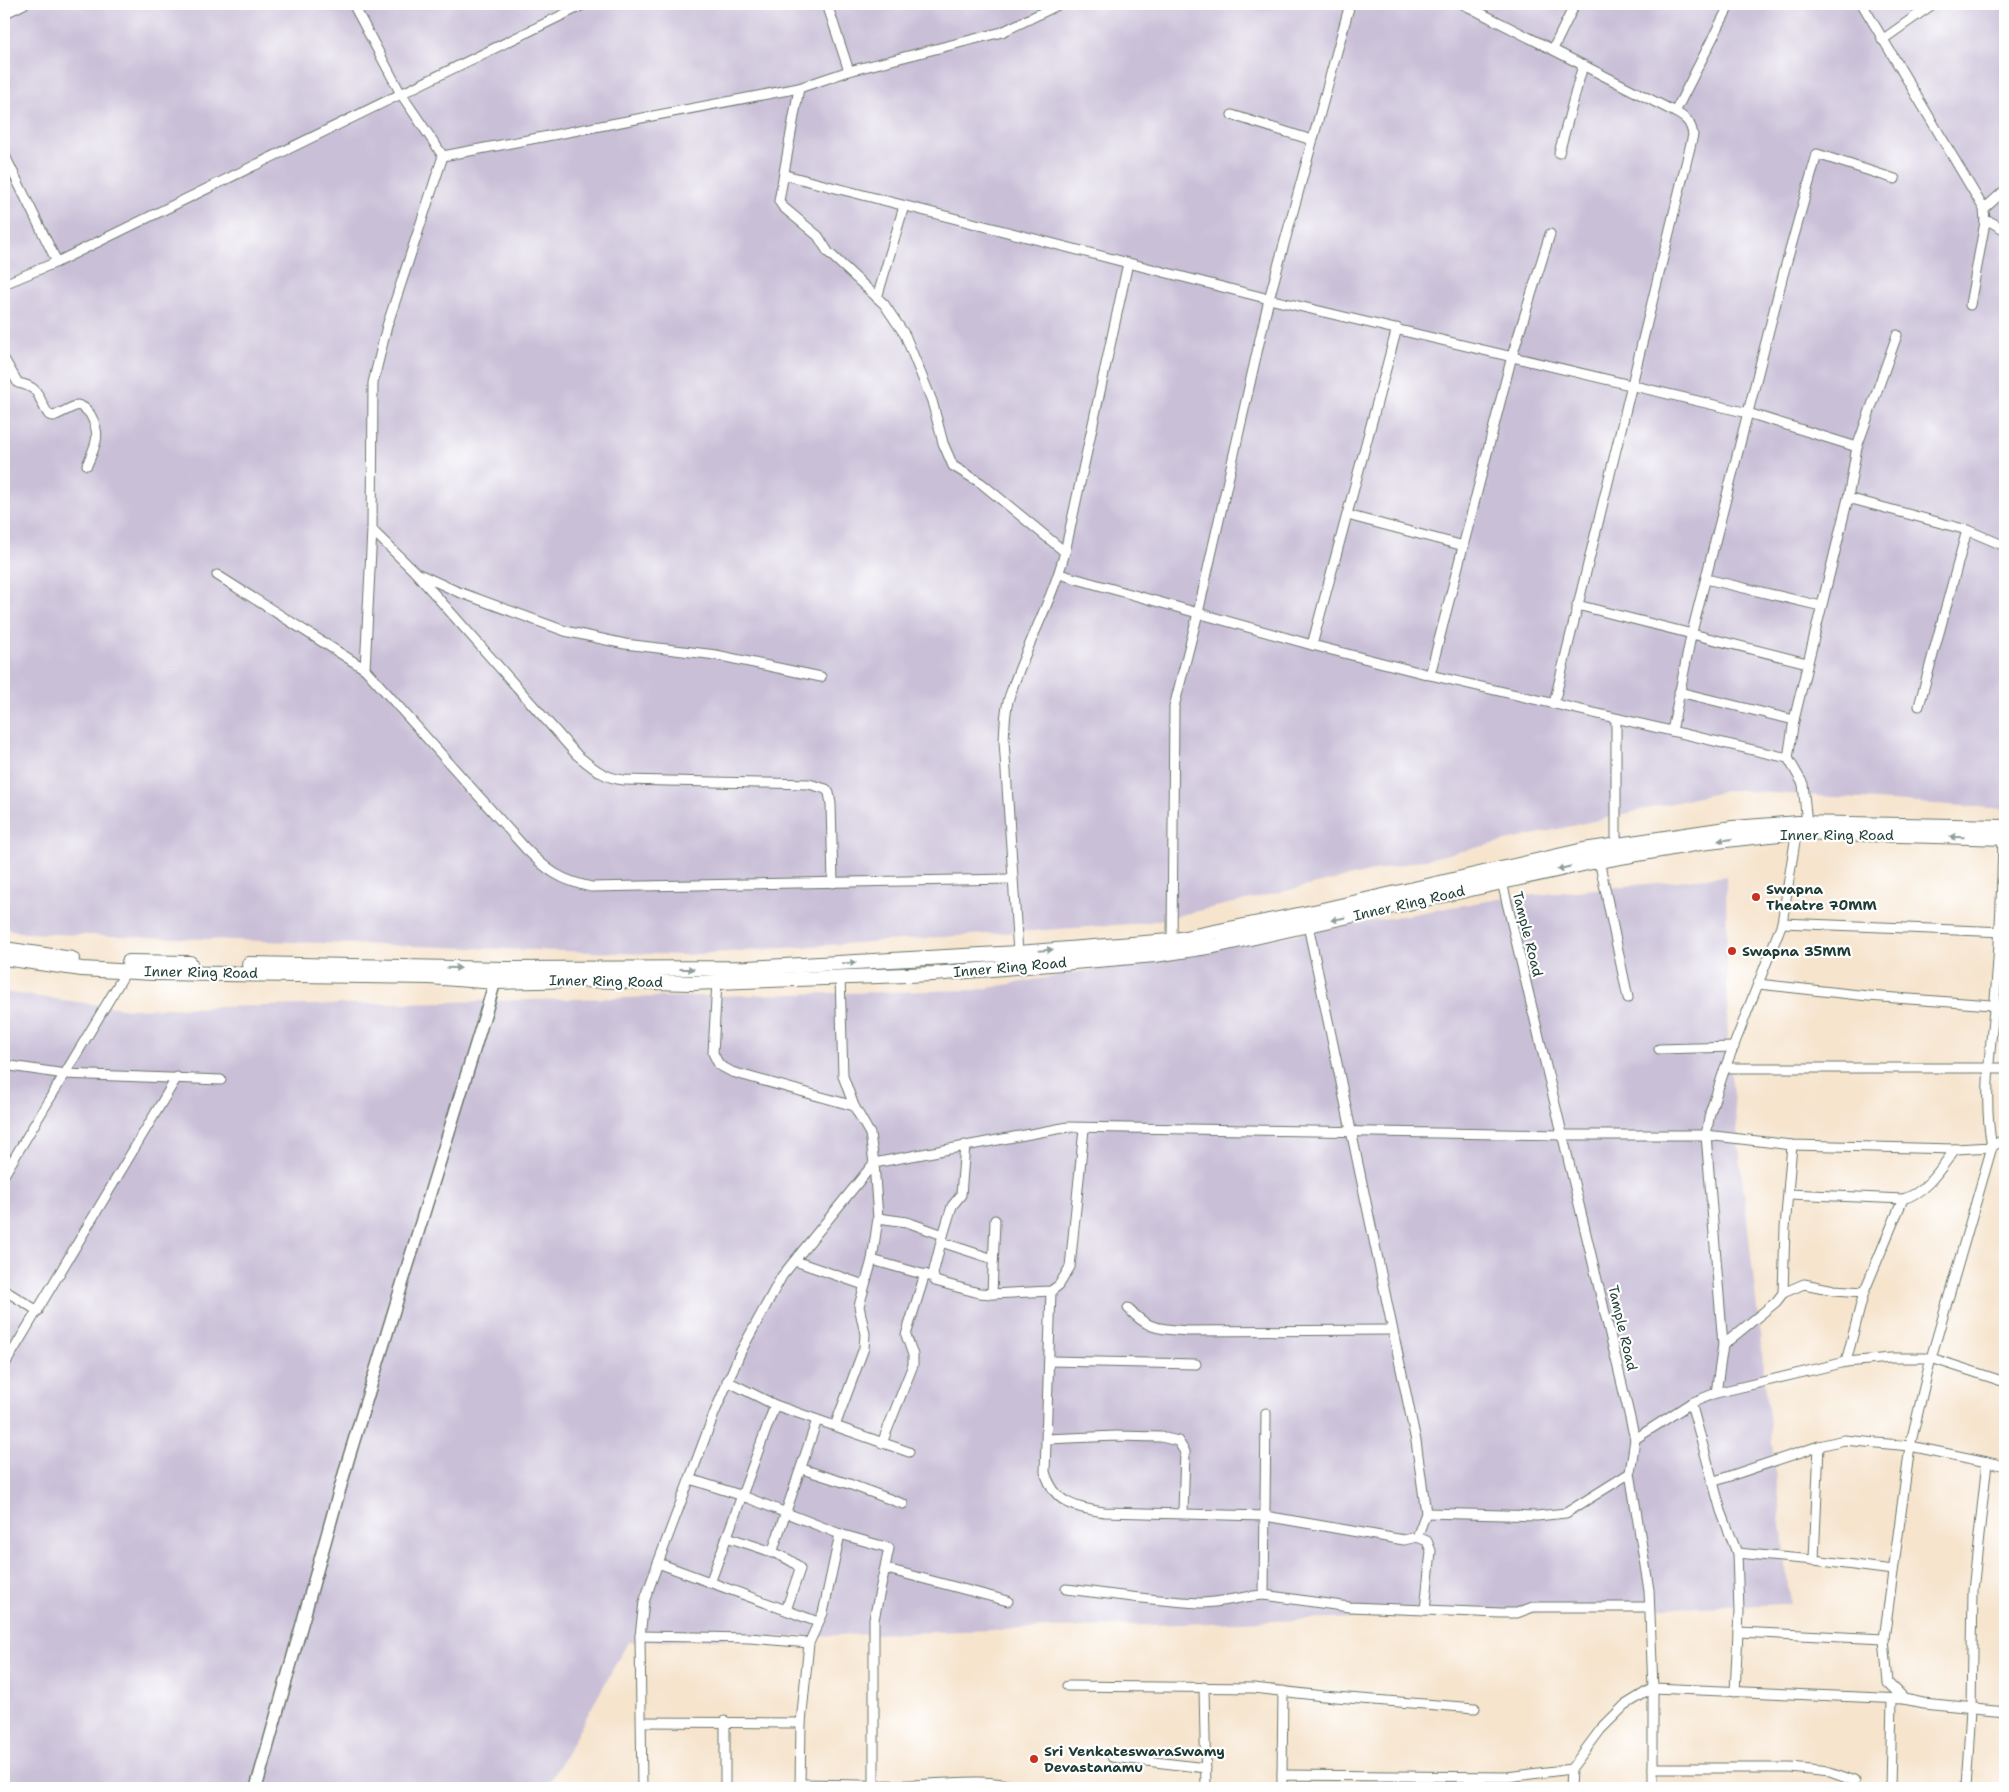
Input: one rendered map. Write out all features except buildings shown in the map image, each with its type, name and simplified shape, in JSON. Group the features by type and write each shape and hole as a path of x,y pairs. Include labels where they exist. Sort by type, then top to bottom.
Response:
{"main road":[{"name":"Inner Ring Road","path":"4,958 74,968 129,966 505,969 748,968 1174,946 1241,941 1599,860 1800,827"},
{"name":"Inner Ring Road","path":"4,949 129,966 153,973 430,977 495,982 583,980 717,981 933,974 1174,946 1584,850 1733,828 1800,827 2004,834"}],"street":[{"path":"4,14 24,4"},
{"path":"353,4 401,94 443,156"},
{"path":"4,284 57,262 585,4"},
{"path":"827,4 849,71"},
{"path":"443,156 800,88 849,71 1002,32 1060,4"},
{"path":"1174,946 1174,707 1198,613 1269,299 1350,4"},
{"path":"1463,4 1675,112 1687,119 1691,125 1693,135 1576,605 1554,703"},
{"path":"1553,50 1575,4"},
{"path":"1675,112 1730,4"},
{"path":"1862,4 1984,209 1985,222 1970,305"},
{"path":"1882,40 1933,4"},
{"path":"1559,153 1583,65"},
{"path":"800,88 779,201 783,207 818,236 828,252 884,304 904,335 932,401 943,443 953,466 981,483 1066,552"},
{"path":"1232,115 1312,140"},
{"path":"4,154 57,262"},
{"path":"1672,731 1691,636 1817,154 1895,179"},
{"path":"365,669 372,530 373,382 386,326 443,156"},
{"path":"785,175 1269,299 1748,413 1858,447"},
{"path":"1984,209 2005,190"},
{"path":"877,298 904,206"},
{"path":"1985,222 1991,222 2005,230"},
{"path":"1430,675 1512,356 1550,234"},
{"path":"1018,953 1004,741 1005,716 1010,692 1060,574 1066,552 1128,262"},
{"path":"1312,645 1397,328"},
{"path":"1716,1393 1723,1346 1706,1136 1710,1113 1725,1068 1782,923 1800,827 1803,784 1788,758 1794,720 1848,498 1858,447 1897,335"},
{"path":"4,359 18,383 29,385 37,390 49,415 54,416 77,405 86,410 96,425 98,436 97,443 87,465"},
{"path":"1848,498 1967,530 2005,546"},
{"path":"1347,516 1464,546"},
{"path":"372,530 414,571 571,748 597,772 611,779 624,780 799,783 818,785 826,789 829,793 831,804 833,883"},
{"path":"1919,706 1967,530"},
{"path":"414,571 456,591 565,631 625,644 716,655 821,677"},
{"path":"1060,574 1312,645 1430,675 1788,758"},
{"path":"217,575 365,669 526,849 548,871 568,882 591,887 1012,879"},
{"path":"1706,579 1821,606"},
{"path":"1576,605 1691,636 1807,663"},
{"path":"1679,692 1794,720"},
{"path":"1616,719 1616,844"},
{"path":"1904,1699 1888,1683 1884,1639 1910,1446 1931,1358 1992,1147 1987,1111 1988,1069 2003,932 2004,834"},
{"path":"1599,860 1628,998"},
{"name":"Tample Road","path":"1502,882 1563,1135 1566,1157 1576,1189 1635,1439 1630,1473 1649,1590 1653,1688 1653,1788"},
{"path":"1782,923 2003,932"},
{"path":"1308,925 1416,1441 1426,1513 1417,1537"},
{"path":"5,1171 129,966"},
{"path":"256,1788 348,1460 495,982 505,969"},
{"path":"835,1426 864,1348 865,1334 859,1306 872,1260 878,1218 878,1197 870,1134 854,1106 843,1076 840,976"},
{"path":"717,981 712,1053 718,1065 732,1072 854,1106"},
{"path":"1758,984 1868,996 2005,1006"},
{"path":"1658,1048 1734,1047"},
{"path":"4,1066 65,1074 221,1080"},
{"path":"1725,1068 2005,1068"},
{"path":"4,1366 177,1078"},
{"path":"642,1788 640,1636 644,1602 658,1563 727,1381 763,1310 782,1276 874,1163 1068,1127 1084,1129 1706,1136 1792,1145 1955,1149 1992,1147 2005,1138"},
{"path":"1084,1129 1072,1258 1066,1274 1051,1291 1045,1472 1049,1485 1060,1499 1078,1507 1104,1512 1265,1516 1404,1540 1417,1537 1427,1541 1431,1551 1425,1610"},
{"path":"882,1443 913,1365 913,1355 906,1336 929,1276 952,1206 961,1195 965,1145"},
{"path":"1783,1293 1785,1228 1792,1145"},
{"path":"1789,1194 1903,1199 1911,1197 1936,1176 1955,1149"},
{"path":"1846,1362 1864,1292 1903,1199"},
{"path":"878,1218 906,1222 993,1259"},
{"path":"992,1294 995,1220"},
{"path":"872,1260 929,1276 944,1285 992,1294 1051,1291"},
{"path":"795,1261 864,1285"},
{"path":"1723,1346 1776,1302 1783,1293 1804,1284 1834,1290 1864,1292"},
{"path":"4,1290 38,1311"},
{"path":"1128,1308 1138,1319 1155,1329 1188,1331 1392,1330"},
{"path":"1635,1439 1690,1403 1716,1393 1846,1362 1891,1358 1931,1358 2005,1382"},
{"path":"1049,1360 1196,1364"},
{"path":"727,1381 775,1404 909,1452"},
{"path":"1690,1403 1712,1482 1737,1553 1738,1632 1735,1692"},
{"path":"710,1583 775,1404"},
{"path":"1264,1595 1266,1413"},
{"path":"772,1553 817,1420"},
{"path":"1046,1439 1116,1436 1161,1437 1178,1441 1185,1452 1183,1513"},
{"path":"1712,1482 1819,1446 1844,1440 1910,1446 2005,1466"},
{"path":"1814,1560 1819,1446"},
{"path":"1966,1788 1971,1709 1973,1590 1987,1462"},
{"path":"802,1469 902,1504"},
{"path":"1426,1513 1537,1516 1566,1513 1630,1473"},
{"path":"690,1479 786,1512 840,1534 890,1548 874,1619 874,1785"},
{"path":"840,1534 823,1613 809,1643 801,1722 800,1786 976,1782 1008,1785 1018,1788"},
{"path":"727,1537 792,1561 800,1569 786,1610"},
{"path":"1737,1553 1893,1570"},
{"path":"658,1563 818,1622"},
{"path":"886,1569 1008,1601"},
{"path":"1066,1589 1200,1603 1264,1595 1349,1607 1500,1613 1517,1613 1533,1607 1649,1607"},
{"path":"1738,1632 1884,1639"},
{"path":"640,1636 750,1638 809,1643"},
{"path":"1067,1686 1254,1688 1475,1708"},
{"path":"1204,1687 1206,1788"},
{"path":"1570,1788 1570,1770 1601,1729 1625,1704 1653,1688 1892,1700 1904,1699 1971,1709 2005,1711"},
{"path":"1282,1788 1283,1691"},
{"path":"1890,1788 1892,1700"},
{"path":"725,1721 725,1788"},
{"path":"642,1722 801,1722"},
{"path":"1112,1757 1206,1768"},
{"path":"1653,1768 1790,1768 1830,1772 1854,1781"},
{"path":"1282,1775 1507,1777 1570,1770"}],"shaded area":[{"path":"4,4 2005,4 2005,809 1730,790 1145,923 683,955 25,933 4,928"},
{"path":"1726,876 1728,1049 1790,1604 628,1642 547,1788 4,1788 4,992 129,1009 976,990 1504,898"}],"place":[{"name":"Swapna Theatre 70MM","path":"1756,897"},
{"name":"Swapna 35MM","path":"1732,951"},
{"name":"Sri VenkateswaraSwamy Devastanamu","path":"1034,1759"}]}
